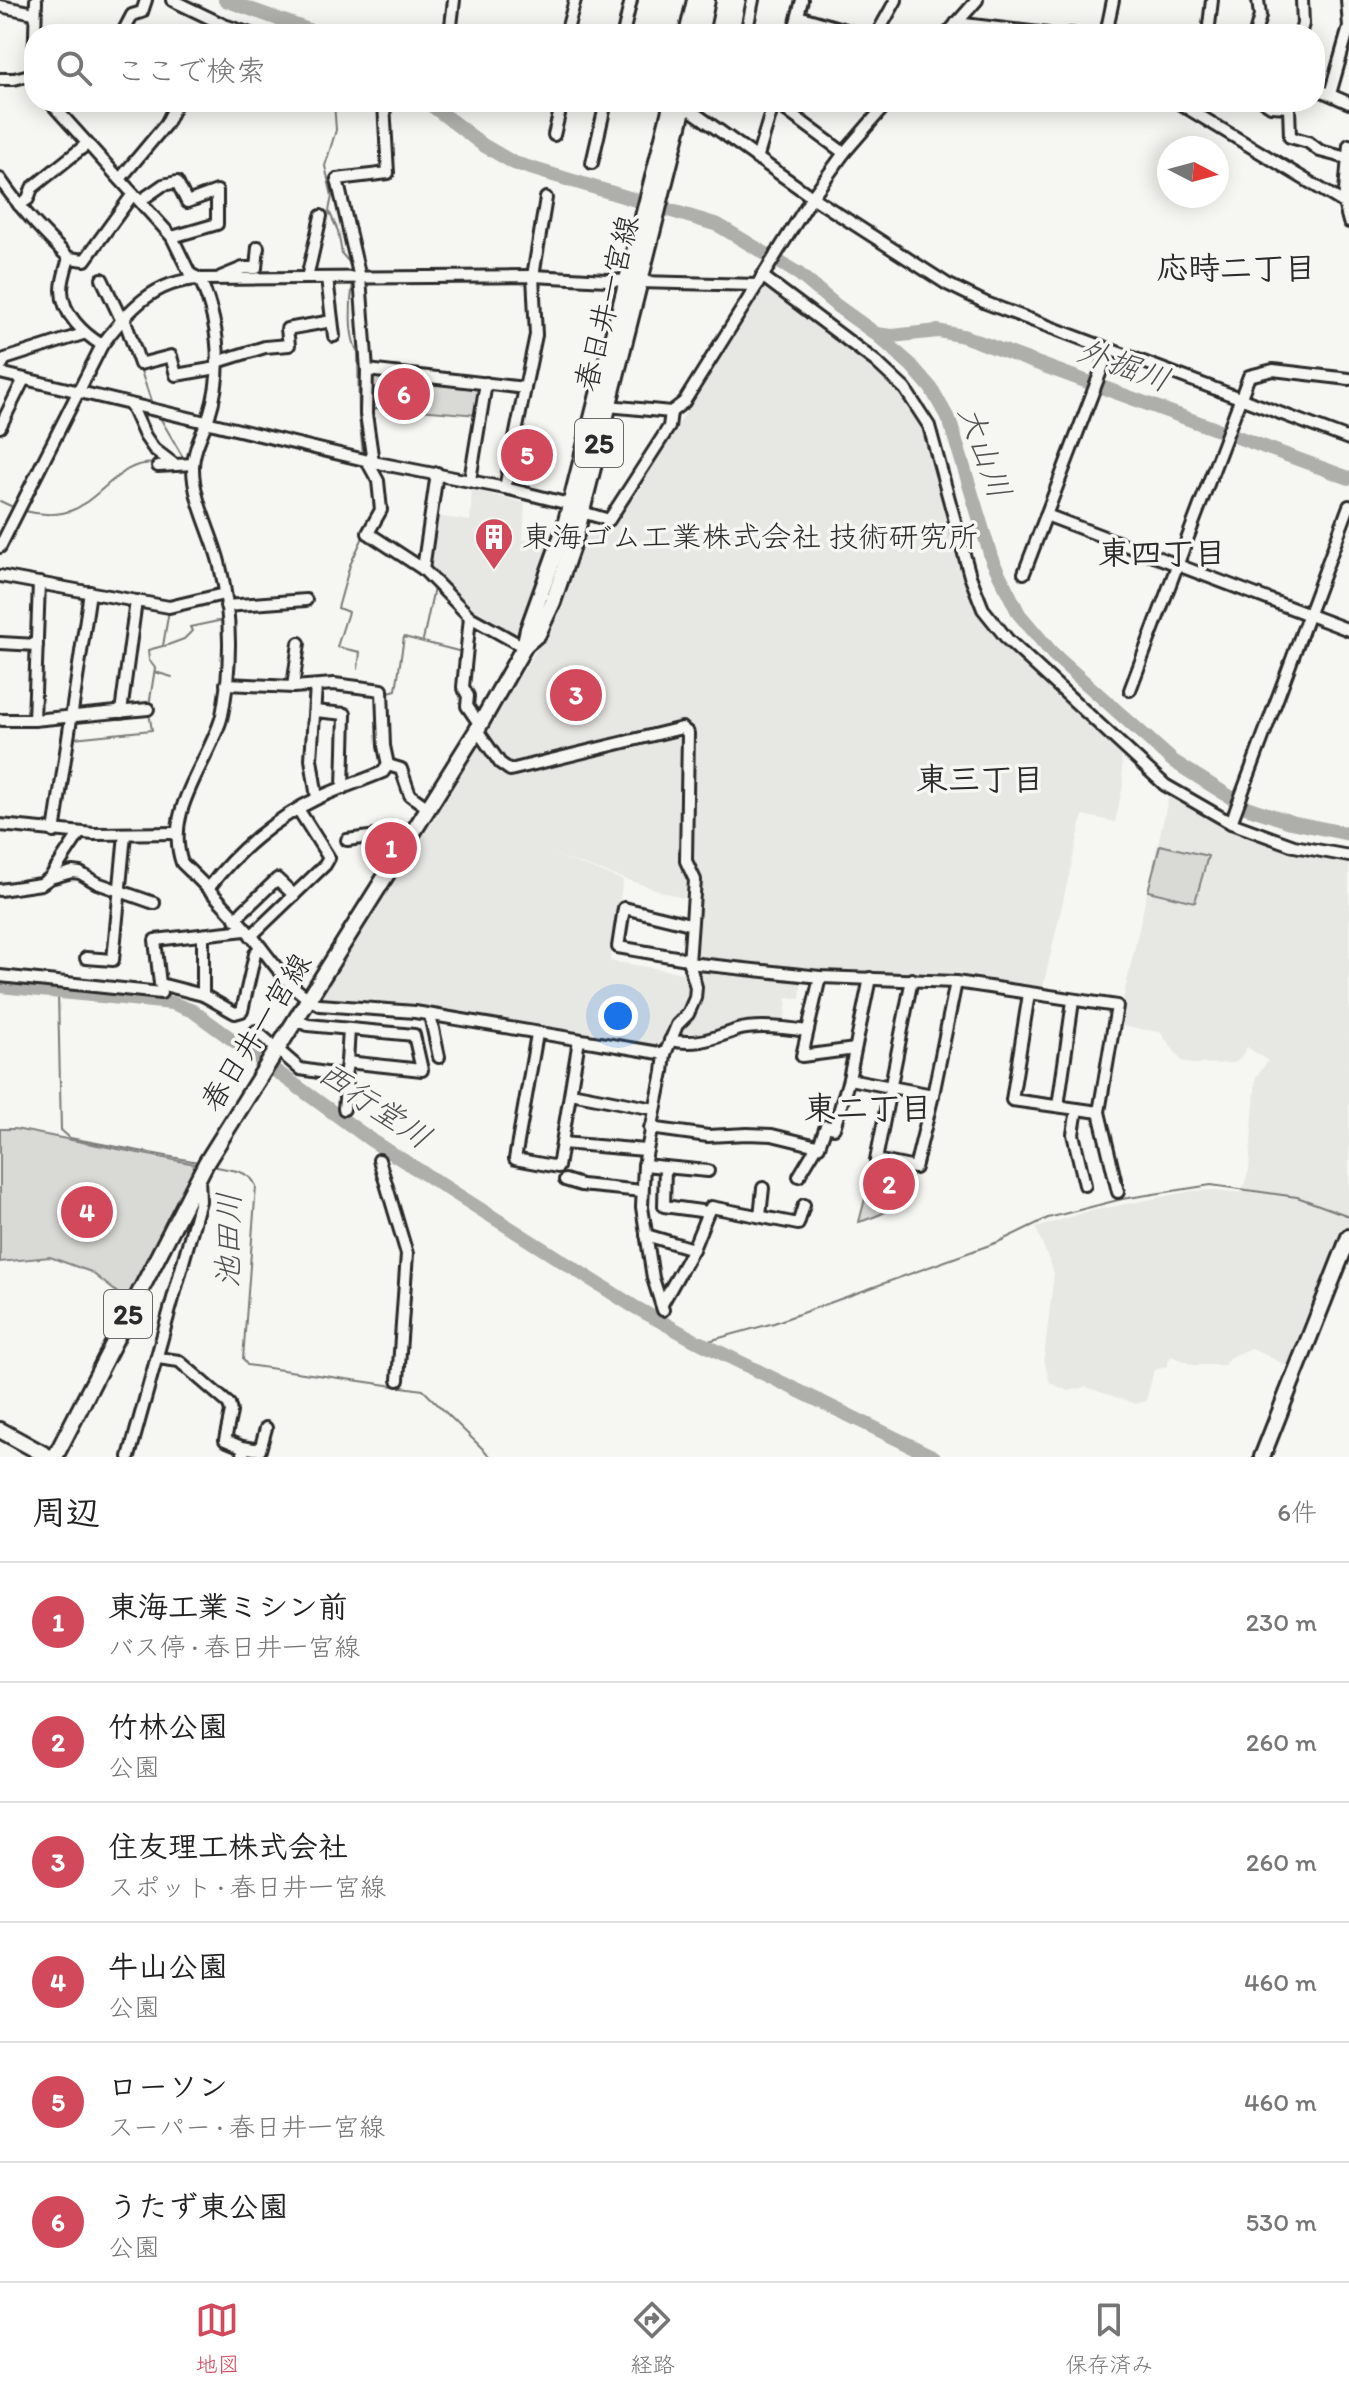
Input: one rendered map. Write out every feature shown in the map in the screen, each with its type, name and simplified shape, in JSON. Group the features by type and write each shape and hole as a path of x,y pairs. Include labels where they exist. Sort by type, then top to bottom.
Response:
{"main road":[{"path":"689,24 695,0"},
{"path":"702,24 707,0"},
{"name":"春日井一宮線","path":"576,508 677,112"},
{"name":"春日井一宮線","path":"52,1457 202,1170 479,727 524,647 560,543 576,508 608,406 632,281"},
{"path":"1262,1457 1349,1237"},
{"path":"0,1430 52,1457"}],"street":[{"path":"34,24 36,0"},
{"path":"127,24 132,15 142,12 146,0"},
{"path":"172,0 222,24"},
{"path":"451,24 454,0"},
{"path":"569,24 575,0"},
{"path":"625,24 631,0"},
{"path":"748,24 753,0"},
{"path":"796,24 802,0"},
{"path":"883,24 896,0"},
{"path":"956,23 977,0"},
{"path":"1108,24 1113,0"},
{"path":"1209,24 1212,0"},
{"path":"1258,0 1258,24"},
{"path":"1302,0 1303,24"},
{"path":"1330,94 1349,27 1347,0"},
{"path":"0,6 34,13"},
{"path":"798,16 818,24"},
{"path":"956,23 964,24"},
{"path":"0,79 24,76"},
{"path":"1325,92 1349,103"},
{"path":"59,112 172,237 190,274 200,279 216,322 215,393 193,464 198,499 219,562 230,646 221,719 191,786 177,833 177,848 182,863 307,999 320,1005 415,1012 665,1054"},
{"path":"120,179 166,124 171,112"},
{"path":"384,112 388,173 337,179 360,278 370,462 378,481 381,510 368,533 423,569 470,617 524,647"},
{"path":"554,135 560,112"},
{"path":"592,163 604,112"},
{"path":"692,112 812,197 947,284 986,303 1349,439"},
{"path":"757,159 771,112"},
{"path":"788,112 844,153"},
{"path":"608,406 671,412 684,402 812,197 879,112"},
{"path":"1196,112 1344,203"},
{"path":"1289,112 1290,137 1308,142 1320,151 1347,158"},
{"path":"19,205 28,199 32,188 87,144"},
{"path":"1349,145 1344,203 1349,222"},
{"path":"0,179 19,205 69,258 85,260 136,197 177,182 187,202 217,191 217,224 172,237"},
{"path":"505,488 536,335 533,276 546,198"},
{"path":"307,278 321,216"},
{"path":"217,279 243,268 256,268 258,247"},
{"path":"69,258 62,293 83,334 102,345"},
{"path":"0,547 102,345 122,319 161,287 181,279 533,276 632,281 761,278 875,361 905,389 929,426 970,576 983,609 1008,640 1165,785 1231,823 1294,846 1349,856"},
{"path":"327,278 334,336"},
{"path":"102,279 140,364 171,356 176,375 217,365 265,347 289,345 287,329 332,321"},
{"path":"83,334 5,359 0,370 76,392 370,462 505,488 609,520 669,427 671,412"},
{"path":"1024,573 1109,350"},
{"path":"367,370 525,388"},
{"path":"1130,690 1249,376 1273,370 1349,379"},
{"path":"0,427 24,379"},
{"path":"470,480 486,383"},
{"path":"131,405 154,449 175,465"},
{"path":"158,466 193,464"},
{"path":"423,569 437,473"},
{"path":"1231,823 1349,506"},
{"path":"1046,515 1349,630"},
{"path":"0,576 169,607 224,594"},
{"path":"34,720 39,583"},
{"path":"54,832 90,592"},
{"path":"226,606 306,600"},
{"path":"121,712 136,601"},
{"path":"470,617 463,687 468,696 467,706 500,763 510,770 682,728 688,733 686,861 695,880 688,961 696,987 695,998 665,1054 645,1150 642,1191 653,1278 663,1307 711,1207 798,1224 804,1205"},
{"path":"0,643 37,645"},
{"path":"293,687 299,643"},
{"path":"208,889 229,861 298,809 317,798 383,772 388,765 384,746 382,690 334,684 293,687 226,684"},
{"path":"316,686 311,759 317,798"},
{"path":"2,720 34,720 148,709"},
{"path":"315,711 345,714 343,788"},
{"path":"388,765 401,769 410,795 428,808"},
{"path":"260,947 255,954 242,1011 235,1013 203,995 160,984 155,940 248,933 325,865 329,858 298,809"},
{"path":"0,825 79,834 177,833"},
{"path":"50,878 79,834"},
{"path":"86,958 113,960 125,834"},
{"path":"347,840 384,835 408,839"},
{"path":"0,890 41,884 72,872 154,903"},
{"path":"235,919 277,879 294,895"},
{"path":"690,924 624,908 618,947 688,961 820,977 956,982 1117,1006 1099,1112 1118,1192"},
{"path":"203,935 203,995"},
{"path":"0,976 161,993"},
{"path":"820,977 802,1056 855,1049"},
{"path":"799,1176 819,1146 826,1126 834,1128 849,1079 870,978"},
{"path":"912,979 876,1160 915,1168 956,982"},
{"path":"1029,994 1012,1100 1099,1112"},
{"path":"1058,1106 1073,1001"},
{"path":"347,1062 422,1070 412,1034 415,1012"},
{"path":"430,1015 439,1057"},
{"path":"294,1020 308,1025 412,1034"},
{"path":"344,1109 349,1029"},
{"path":"670,1040 701,1042 726,1036 739,1029 807,1031"},
{"path":"256,1031 300,1069 345,1076"},
{"path":"537,1034 515,1159 558,1167 579,1040"},
{"path":"849,1079 933,1095"},
{"path":"571,1093 654,1109"},
{"path":"1077,1109 1073,1134 1085,1185"},
{"path":"650,1128 708,1136 772,1135 817,1146"},
{"path":"562,1143 645,1150"},
{"path":"379,1160 407,1254 398,1380"},
{"path":"644,1165 708,1171"},
{"path":"665,1167 664,1206 708,1212"},
{"path":"129,1457 200,1201 202,1170"},
{"path":"565,1180 581,1185 642,1191"},
{"path":"760,1216 763,1188"},
{"path":"646,1235 693,1249"},
{"path":"158,1358 179,1361 229,1404 231,1412 225,1440 236,1442 243,1452 260,1450 266,1428"}],"shaded area":[{"path":"767,283 898,386 926,432 963,563 1010,647 1121,751 1123,786 1115,822 1083,815 1042,991 957,979 825,972 693,959 691,897 682,898 551,854 623,880 610,961 690,974 692,997 663,1050 321,1002 318,996 561,611 587,531 596,528 610,533"},
{"path":"371,375 483,387 478,415 382,407 370,411"},
{"path":"472,490 525,503 523,540 555,541 521,636 513,637 477,617 430,568 436,516 470,521"},
{"path":"1169,795 1238,829 1349,859 1349,1229 1293,1369 1252,1348 1230,1357 1224,1365 1193,1365 1171,1356 1166,1367 1154,1370 1146,1401 1136,1404 1086,1387 1068,1391 1050,1383 1044,1359 1054,1273 1036,1228 1086,1212 1192,1191 1241,1193 1249,1170 1256,1077 1268,1061 1247,1047 1234,1063 1193,1064 1182,1061 1160,1032 1121,1026 1118,1022"},
{"path":"1160,845 1208,856 1195,902 1148,891"},
{"path":"699,968 802,976 800,999 787,998 784,1024 696,1039 675,1038 684,1022"},
{"path":"0,1129 15,1129 195,1164 197,1167 129,1302 91,1272 50,1257 0,1262"},
{"path":"874,1164 911,1172 908,1184 894,1206 859,1222"}],"waterway":[{"name":"大山川","path":"225,0 292,24"},
{"path":"335,112 336,130 325,166 332,196 329,211 338,231 342,254 352,272"},
{"name":"大山川","path":"440,112 483,145 514,163 718,225 799,274 876,334 911,365 931,388 950,422 992,560 1019,614 1053,654 1173,761 1246,807 1291,822 1349,834"},
{"path":"353,282 351,318 358,352 363,454"},
{"name":"外掘川","path":"876,334 892,336 938,331 963,336 1349,478"},
{"path":"140,368 152,404"},
{"path":"159,416 184,459"},
{"path":"25,511 50,514 75,509 123,472 144,464 155,464"},
{"path":"0,501 15,508"},
{"path":"358,669 360,652 337,647 348,612 338,608 350,565 364,535"},
{"path":"0,571 169,602"},
{"path":"423,640 434,588"},
{"path":"149,706 155,668 149,660 148,650 163,646 169,610"},
{"path":"165,646 184,639 192,631 190,627 223,620"},
{"path":"385,693 396,690 404,637 462,652"},
{"path":"155,672 172,677"},
{"path":"73,738 152,730 149,713"},
{"name":"西行堂川","path":"0,986 172,1003 193,1011 371,1140 633,1306 696,1341"},
{"name":"池田川","path":"58,993 61,1130 70,1138 198,1162"},
{"name":"池田川","path":"212,1166 243,1173 256,1186 243,1359 247,1365 423,1390 491,1457"},
{"path":"696,1341 701,1343 774,1323 998,1242 1048,1218 1122,1199 1211,1185 1297,1197 1349,1216"},
{"name":"西行堂川","path":"701,1343 934,1457"}],"place":[{"name":"うたず東公園","path":"404,394"},
{"name":"ローソン","path":"527,455"},
{"name":"東海ゴム工業株式会社 技術研究所","path":"494,571"},
{"name":"住友理工株式会社","path":"576,695"},
{"name":"東海工業ミシン前","path":"391,848"},
{"name":"竹林公園","path":"889,1184"},
{"name":"牛山公園","path":"87,1212"}],"district":[{"name":"応時二丁目","path":"1236,268"},
{"name":"東四丁目","path":"1162,553"},
{"name":"東三丁目","path":"980,779"},
{"name":"東二丁目","path":"868,1108"}]}
